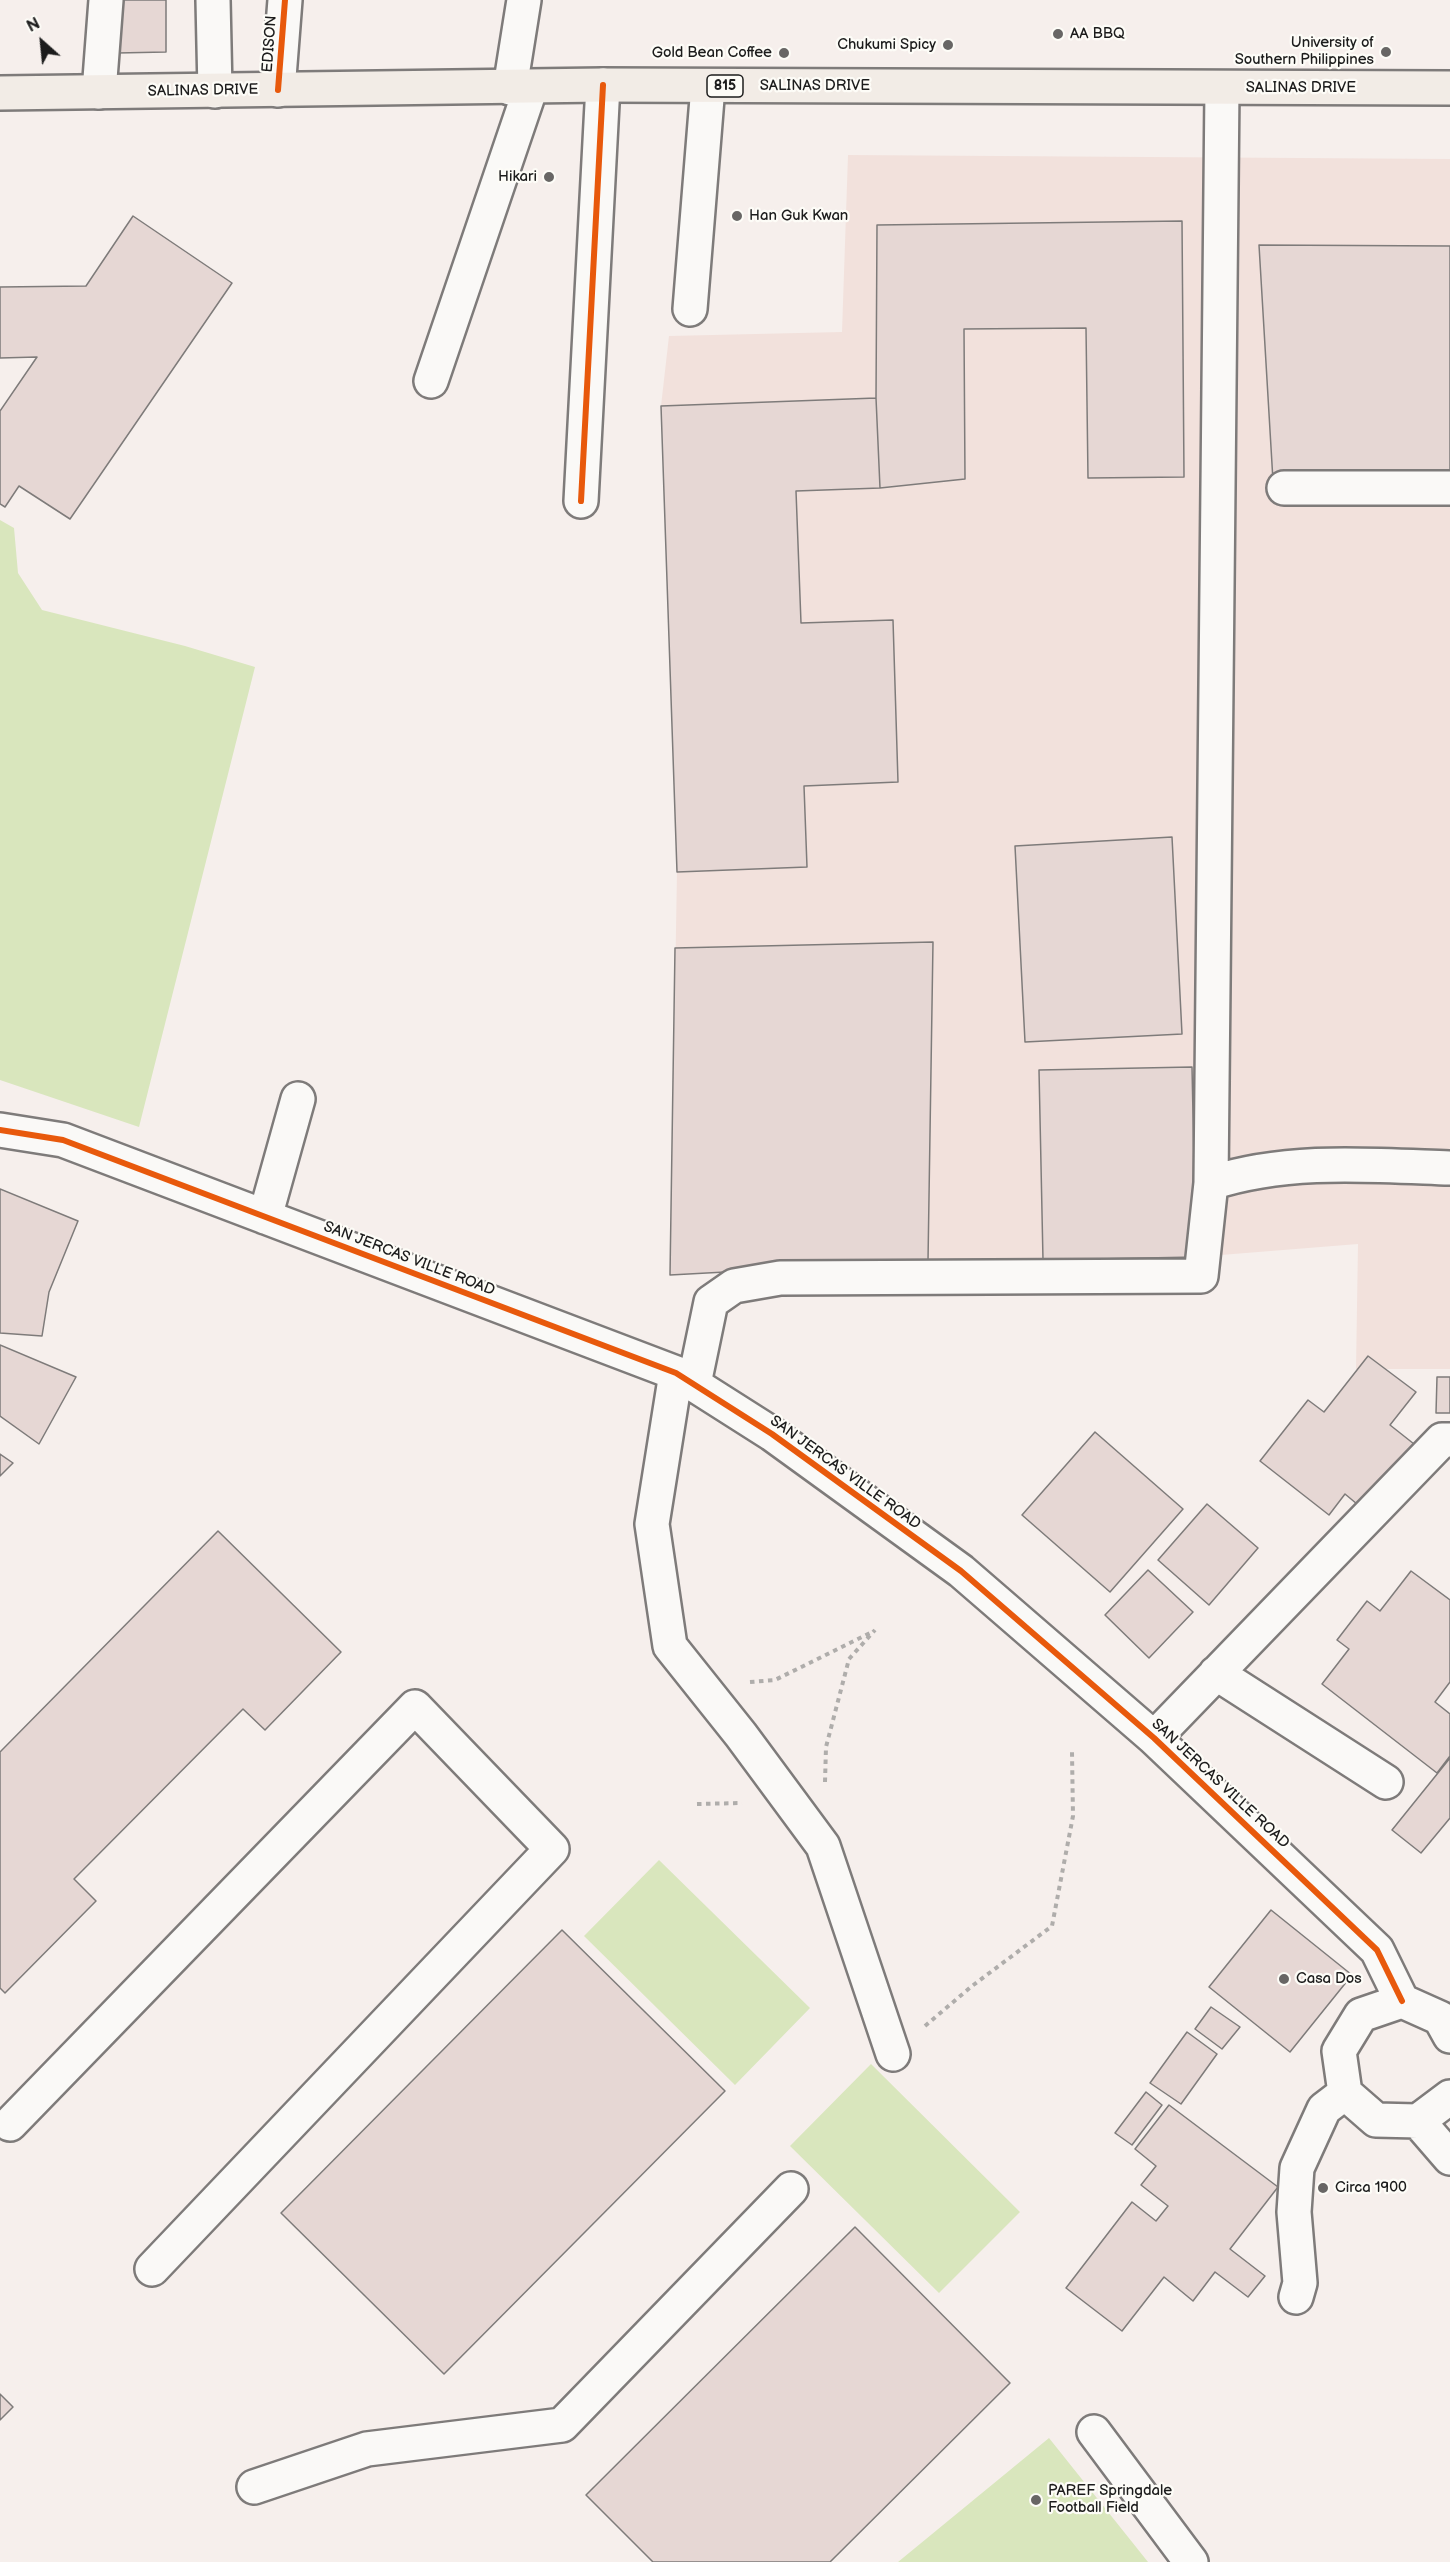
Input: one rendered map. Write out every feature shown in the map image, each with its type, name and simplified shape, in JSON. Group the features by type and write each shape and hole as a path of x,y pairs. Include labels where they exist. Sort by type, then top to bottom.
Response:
{"main road":[{"name":"SALINAS DRIVE","path":"0,93 521,88 603,85 1450,88"}],"street":[{"path":"99,92 106,0"},
{"path":"213,0 215,92"},
{"name":"EDISON","path":"278,90 285,0"},
{"path":"431,381 521,88 524,0"},
{"path":"581,501 603,85"},
{"path":"690,309 708,86"},
{"path":"893,2054 823,1846 670,1646 652,1524 685,1378 711,1302 734,1286 780,1278 826,1277 1201,1276 1210,1183 1222,88"},
{"path":"1284,488 1450,488"},
{"path":"265,1217 298,1099"},
{"name":"SAN JERCAS VILLE ROAD","path":"0,1130 63,1140 685,1378 772,1434 961,1571 1154,1738 1377,1950 1402,2001"},
{"path":"1210,1183 1245,1172 1310,1165 1450,1168"},
{"path":"1154,1738 1442,1440 1450,1440"},
{"path":"1216,1673 1386,1782"},
{"path":"10,2124 415,1707 552,1849 152,2269"},
{"path":"1450,2036 1440,2018 1402,2001 1361,2015 1339,2051 1345,2093 1376,2120 1418,2121 1450,2097"},
{"path":"1296,2297 1300,2283 1294,2212 1298,2168 1324,2109 1345,2093"},
{"path":"1418,2121 1450,2158"},
{"path":"254,2487 367,2449 562,2425 791,2189"},
{"path":"1094,2432 1191,2562"}],"path":[{"path":"703,1687 775,1680 875,1630 849,1659 826,1747 823,1846"},
{"path":"893,2054 972,1986 1052,1926 1073,1816 1072,1752"}],"shaded area":[{"path":"848,155 1450,159 1450,1369 1356,1369 1358,1244 1196,1257 928,1261 670,1275 677,872 661,406 669,336 842,332"}],"green space":[{"path":"0,520 14,528 18,573 42,610 185,646 255,667 139,1127 0,1080"},
{"path":"659,1860 810,2008 735,2085 584,1936"},
{"path":"871,2064 1020,2212 939,2293 790,2146"},
{"name":"PAREF Springdale Football Field","path":"1049,2438 1148,2562 898,2562"}],"building":[{"path":"117,0 166,0 166,52 117,53"},
{"path":"133,216 232,283 70,519 19,486 5,507 0,504 0,411 37,357 0,358 0,287 86,286"},
{"path":"1182,221 1184,477 1088,478 1086,328 964,329 965,479 880,488 876,398 877,225"},
{"path":"1259,245 1450,246 1450,483 1273,481"},
{"path":"876,398 880,488 796,491 801,623 893,620 898,782 804,786 807,867 677,872 661,406"},
{"path":"1172,837 1182,1034 1025,1042 1015,846"},
{"path":"933,942 928,1261 670,1275 675,948"},
{"path":"1192,1067 1196,1257 1043,1260 1039,1070"},
{"path":"0,1189 78,1221 49,1292 42,1336 0,1333"},
{"path":"0,1345 76,1377 39,1444 0,1416"},
{"path":"1368,1356 1416,1392 1390,1425 1414,1444 1363,1509 1345,1494 1329,1515 1260,1461 1308,1400 1324,1412"},
{"path":"1437,1377 1450,1377 1450,1413 1436,1413"},
{"path":"1095,1432 1183,1509 1110,1592 1022,1515"},
{"path":"0,1454 13,1463 0,1476"},
{"path":"1207,1504 1258,1548 1209,1605 1158,1560"},
{"path":"218,1531 341,1652 265,1730 243,1709 74,1879 96,1901 5,1993 0,1988 0,1752"},
{"path":"1148,1570 1193,1612 1149,1658 1105,1615"},
{"path":"1411,1571 1450,1600 1450,1682 1435,1702 1450,1714 1450,1756 1437,1773 1322,1684 1349,1649 1337,1640 1367,1601 1380,1611"},
{"path":"1450,1758 1450,1818 1421,1853 1392,1830"},
{"path":"1271,1910 1352,1975 1290,2052 1209,1987"},
{"path":"562,1930 725,2091 444,2374 281,2213"},
{"path":"1211,2007 1240,2027 1222,2049 1195,2029"},
{"path":"1187,2032 1217,2054 1181,2104 1150,2083"},
{"path":"1146,2092 1162,2105 1132,2145 1115,2133"},
{"path":"1169,2105 1278,2187 1230,2249 1265,2276 1248,2297 1215,2272 1193,2301 1164,2277 1122,2331 1066,2288 1132,2202 1156,2221 1168,2206 1141,2185 1156,2166 1135,2149"},
{"path":"855,2227 1010,2383 830,2562 653,2562 586,2495"},
{"path":"0,2394 13,2407 0,2420"}],"cycle path":[{"path":"278,90 285,0"},
{"path":"581,501 603,85"},
{"path":"0,1130 63,1140 676,1373 772,1434 961,1571 1154,1738 1377,1950 1402,2001"}],"place":[{"name":"AA BBQ","path":"1058,34"},
{"name":"Chukumi Spicy","path":"948,45"},
{"name":"University of Southern Philippines","path":"1386,52"},
{"name":"Gold Bean Coffee","path":"784,53"},
{"name":"Hikari","path":"549,177"},
{"name":"Han Guk Kwan","path":"737,216"},
{"name":"Casa Dos","path":"1284,1979"},
{"name":"Circa 1900","path":"1323,2188"},
{"name":"PAREF Springdale Football Field","path":"1036,2500"}]}
